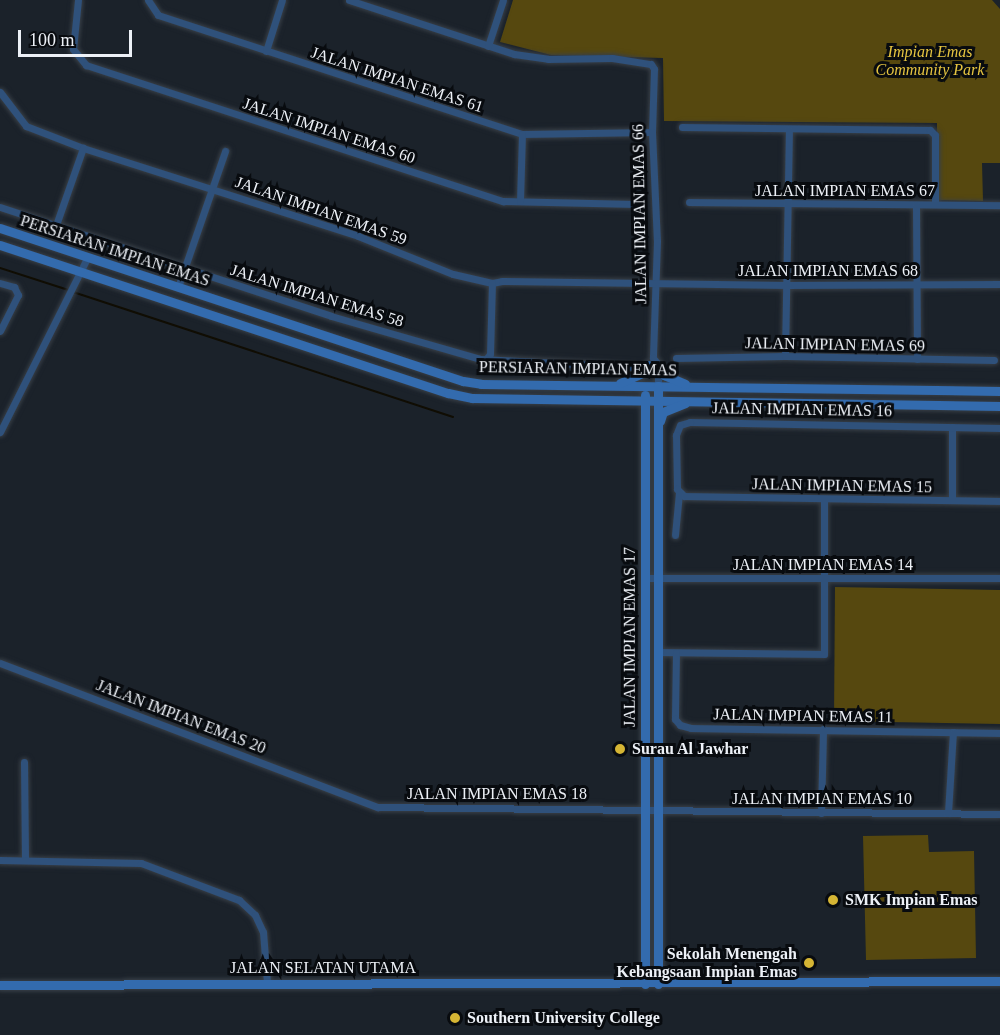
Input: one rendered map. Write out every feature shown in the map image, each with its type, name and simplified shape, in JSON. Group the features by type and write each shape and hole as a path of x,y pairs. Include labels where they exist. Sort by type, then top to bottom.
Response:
{"main road":[{"name":"PERSIARAN IMPIAN EMAS","path":"0,228 464,381 499,385 1000,391"},
{"name":"PERSIARAN IMPIAN EMAS","path":"0,245 448,393 497,400 658,399 1000,406"},
{"path":"614,385 642,373 653,364 664,375 692,386"},
{"name":"JALAN IMPIAN EMAS 17","path":"645,385 647,578 644,809 645,984"},
{"name":"JALAN IMPIAN EMAS 17","path":"658,386 659,578 656,809 658,984"},
{"path":"619,400 641,411 645,421"},
{"path":"658,424 663,412 694,400"},
{"name":"JALAN SELATAN UTAMA","path":"0,986 1000,981"}],"street":[{"name":"JALAN IMPIAN EMAS 60","path":"78,0 73,49 86,65 503,201 636,204"},
{"name":"JALAN IMPIAN EMAS 61","path":"148,0 158,15 522,134 652,132"},
{"path":"266,51 282,0"},
{"path":"349,0 488,46 503,0"},
{"name":"JALAN IMPIAN EMAS 66","path":"488,46 514,54 548,59 612,58 648,61 654,69 652,132 656,284 653,364 658,386"},
{"name":"JALAN IMPIAN EMAS 59","path":"0,92 26,126 83,148 212,187 358,236 453,274 492,283 501,280 656,284"},
{"path":"682,127 930,130 935,135 935,204"},
{"path":"785,356 789,129"},
{"path":"520,201 522,134"},
{"path":"56,225 83,148"},
{"path":"178,287 225,151"},
{"name":"JALAN IMPIAN EMAS 67","path":"689,202 1000,206"},
{"path":"916,205 916,359"},
{"name":"JALAN IMPIAN EMAS 58","path":"0,207 342,319 486,359 635,367"},
{"path":"0,432 75,287 87,258"},
{"path":"0,283 14,288 18,295 0,331"},
{"path":"486,359 490,354 492,283"},
{"name":"JALAN IMPIAN EMAS 68","path":"656,284 1000,284"},
{"name":"JALAN IMPIAN EMAS 69","path":"676,358 785,356 994,360"},
{"name":"JALAN IMPIAN EMAS 66","path":"645,385 653,364"},
{"name":"JALAN IMPIAN EMAS 16","path":"681,495 676,435 680,425 690,422 1000,428"},
{"path":"952,427 952,500"},
{"path":"675,535 681,495"},
{"name":"JALAN IMPIAN EMAS 15","path":"681,495 824,501 1000,501"},
{"path":"657,652 824,654 824,501"},
{"name":"JALAN IMPIAN EMAS 14","path":"647,578 1000,578"},
{"name":"JALAN IMPIAN EMAS 11","path":"676,653 675,719 680,725 691,728 1000,733"},
{"name":"JALAN IMPIAN EMAS 20","path":"0,663 352,797"},
{"path":"821,813 823,729"},
{"path":"948,813 953,732"},
{"path":"24,762 26,859"},
{"name":"JALAN IMPIAN EMAS 18","path":"352,797 369,804 388,807 644,809"},
{"name":"JALAN IMPIAN EMAS 10","path":"644,809 1000,814"},
{"path":"0,860 141,863 239,900 255,915 263,932 267,983"}],"green space":[{"name":"Impian Emas Community Park","path":"513,0 992,0 1000,9 1000,163 982,163 983,201 936,200 937,123 664,121 663,58 551,55 500,42"},
{"path":"835,587 1000,590 1000,724 834,721"},
{"path":"928,835 929,852 974,851 976,958 866,960 863,836"}],"waterway":[{"path":"0,268 68,290"},
{"path":"73,292 453,417"}],"place":[{"name":"Surau Al Jawhar","path":"620,749"},
{"name":"SMK Impian Emas","path":"833,900"},
{"name":"Sekolah Menengah Kebangsaan Impian Emas","path":"809,963"},
{"name":"Southern University College","path":"455,1018"}]}
